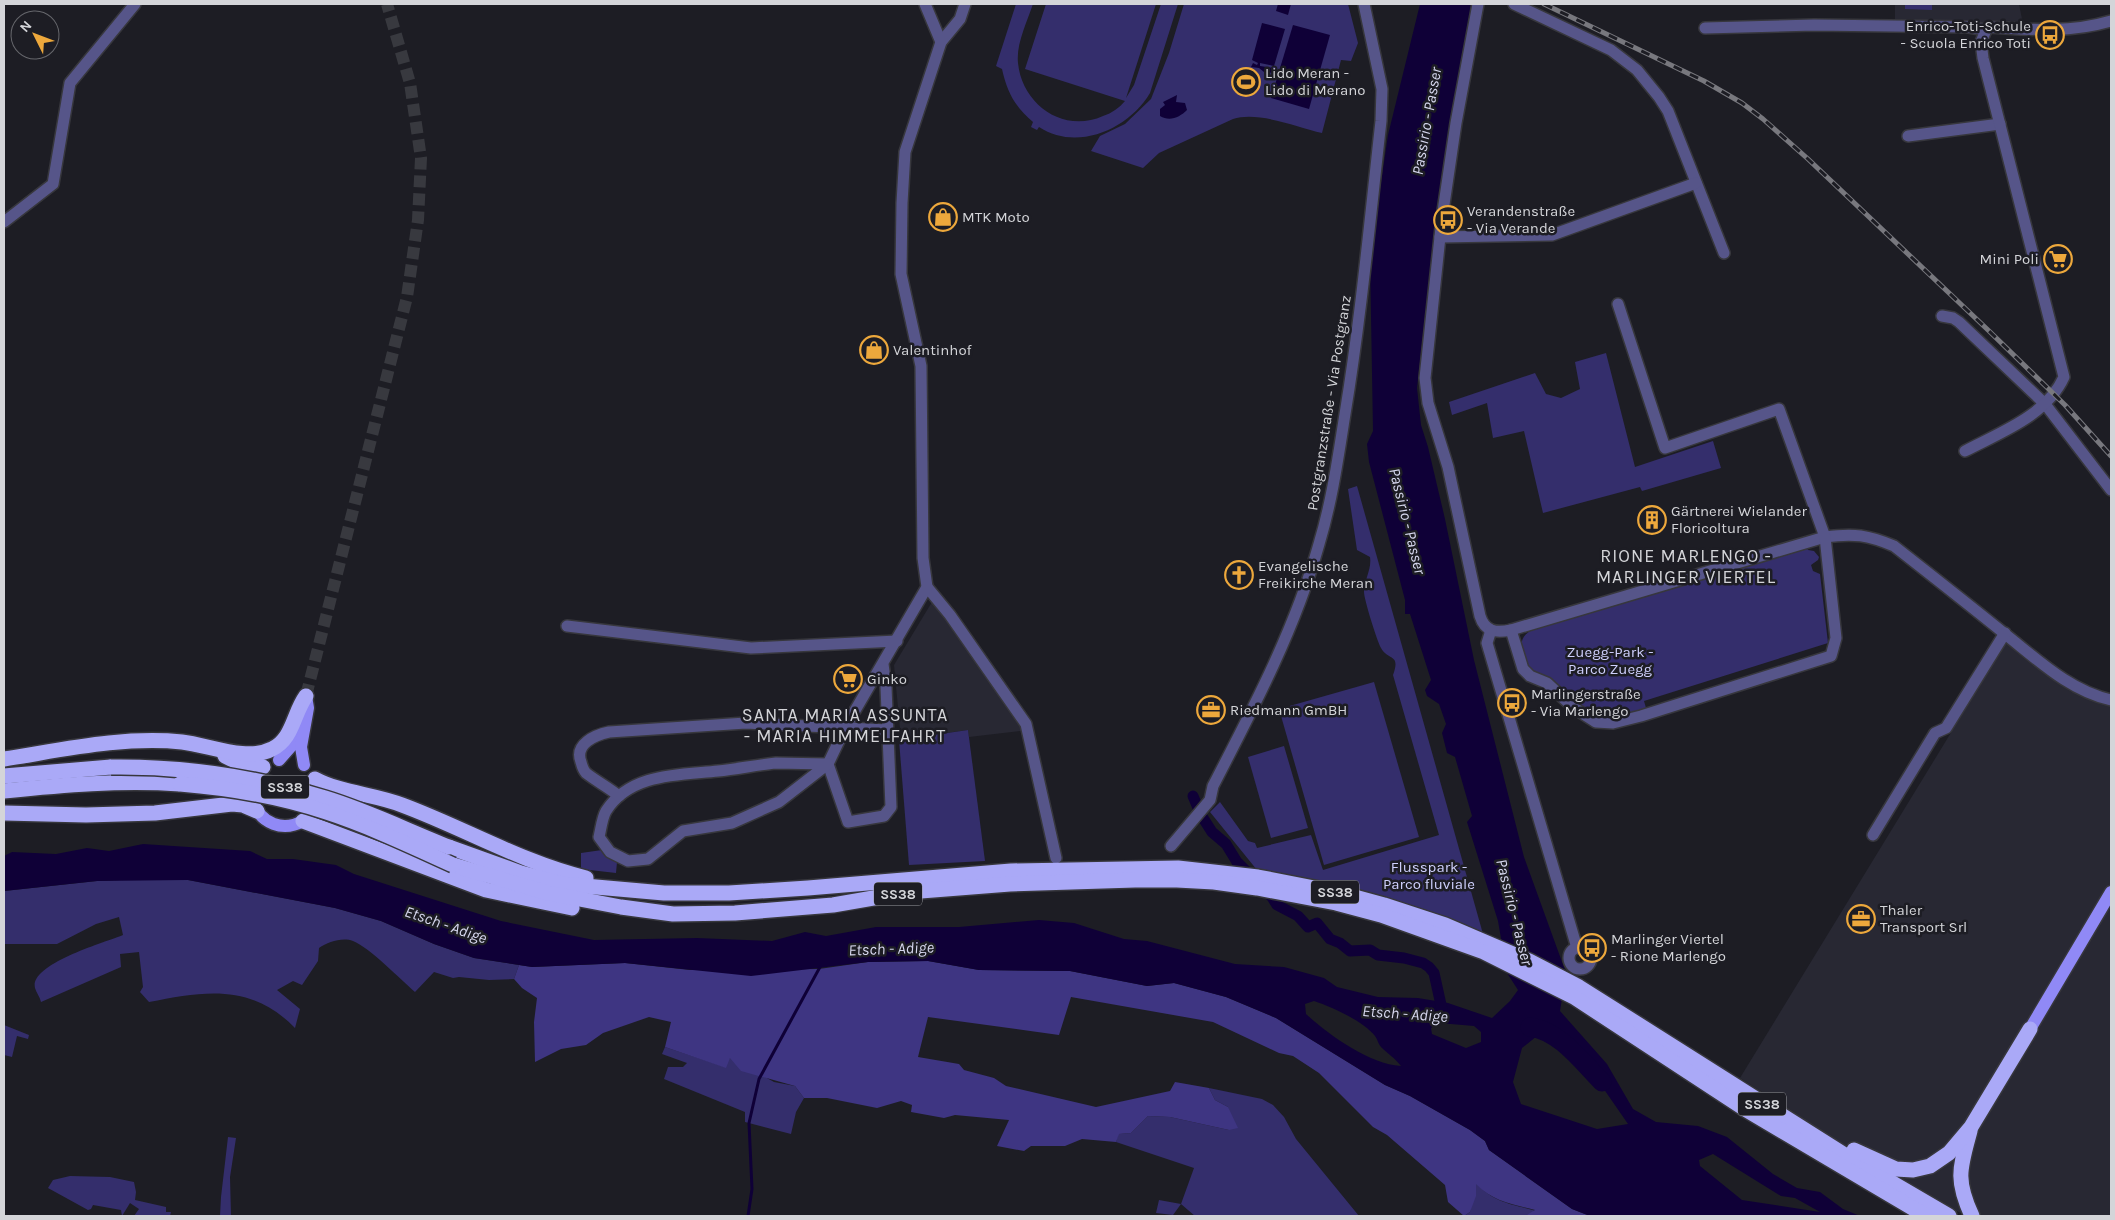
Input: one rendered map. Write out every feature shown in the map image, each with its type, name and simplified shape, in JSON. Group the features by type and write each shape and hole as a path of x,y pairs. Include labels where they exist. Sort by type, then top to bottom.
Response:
{"highway":[{"path":"4,759 126,741 181,742 245,755 257,754 272,749 284,740 298,708 306,696"},
{"path":"203,746 245,766 263,768"},
{"name":"SS38","path":"4,776 144,766 199,771 280,786 334,801 449,847 521,873 562,884 610,889 664,893 729,893 1011,871 1258,877 1292,882 1393,908 1487,942 1529,961 1745,1109 1926,1216"},
{"path":"315,779 326,785 375,795 402,804 527,860 591,880 610,889"},
{"name":"SS38","path":"4,791 98,782 142,781 238,791 324,811 453,865 548,893 621,908 672,914 735,914 833,905 908,892 1178,874 1336,903 1382,915 1484,952 1576,992 1949,1216"},
{"path":"4,813 70,815 155,813 232,804 254,805"},
{"path":"4,818 58,820 70,815"},
{"path":"303,822 486,890 552,905 595,911 621,908"},
{"path":"1744,1092 1878,1162 1896,1169 1913,1170 1930,1166 1949,1153 1971,1127 2030,1029"},
{"path":"1971,1127 1960,1165 1962,1195 1972,1216"}],"main road":[{"path":"263,768 279,760 294,743 306,696"},
{"path":"306,696 308,708 301,747 304,765 315,779"},
{"path":"279,760 290,760 304,765"},
{"path":"254,805 264,820 278,826 290,827 303,822"},
{"path":"2030,1029 2111,892"}],"street":[{"path":"4,222 54,184 70,83 135,4"},
{"path":"925,4 942,42"},
{"path":"965,4 960,19 942,42 905,152 901,274 921,366 923,558 927,587 950,615 1026,724 1056,858"},
{"name":"Postgranzstraße - Via Postgranz","path":"1171,846 1210,800 1213,786 1261,695 1293,624 1329,507 1354,360 1381,121 1382,90 1364,4"},
{"path":"1478,4 1456,123 1440,237 1426,378 1428,403 1448,467 1482,622 1491,630 1511,630 1825,537 1848,533 1871,536 1894,546 2049,669 2078,688 2111,700"},
{"path":"1514,4 1611,50 1637,70 1660,97 1668,111 1724,253"},
{"path":"1965,452 2027,418 2045,404 2059,388 2064,377 1981,42 1986,30 1990,27 2039,30 2087,28 2111,20"},
{"path":"1705,28 1814,25 1970,28 1986,30"},
{"path":"1908,136 2000,124"},
{"path":"1440,237 1552,235 1696,183"},
{"path":"1511,630 1523,669 1530,676 1546,683 1574,708 1596,722 1613,723 1641,716 1831,656 1836,638 1825,537 1779,409 1665,448 1618,304"},
{"path":"1942,316 1953,318 1959,322 2045,404 2111,490"},
{"path":"828,764 776,762 720,771 662,776 641,782 619,796 606,812 599,837 610,852 628,861 648,859 683,831 732,823 779,802 828,764 846,726 927,587"},
{"path":"568,626 751,648 896,641"},
{"path":"1491,630 1487,643 1577,948"},
{"path":"1873,835 1935,732 1946,728 2005,633"},
{"path":"828,764 848,822 884,816 890,807 886,687 883,664"},
{"path":"619,796 603,783 584,772 579,758 584,743 595,735 609,732 746,723 846,726 888,730"}],"shaded area":[{"path":"1895,4 2019,4 2023,24 1895,20"},
{"path":"935,597 1028,730 969,737 968,730 901,739 894,665"},
{"path":"2007,641 2070,691 2111,705 2111,1216 1967,1216 1930,1198 1846,1149 1798,1115 1740,1078"},
{"path":"928,961 979,970 1070,971 1147,986 1174,983 1226,997 1276,1018 1385,1085 1410,1096 1470,1130 1485,1141 1489,1150 1572,1209 1590,1216 1525,1216 1535,1210 1496,1199 1476,1184 1476,1196 1470,1212 1464,1216 1448,1202 1445,1185 1387,1135 1373,1127 1319,1073 1293,1056 1279,1053 1213,1022 1071,997 1059,1035 928,1017 918,1057 959,1064 964,1070 994,1078 1006,1086 1096,1107 1170,1091 1175,1082 1209,1088 1215,1100 1228,1107 1238,1128 1229,1130 1170,1117 1148,1116 1131,1133 1119,1134 1116,1142 1082,1139 1065,1146 1031,1146 1024,1151 997,1146 1009,1120 955,1115 944,1118 911,1112 912,1105 901,1101 877,1108 827,1098 804,1098 795,1086 741,1071 730,1058 726,1068 665,1047 671,1022 649,1017 603,1033 586,1045 561,1049 535,1062 534,1022 537,998 522,988 514,979 519,965 532,967 625,963 690,970 819,969 868,962"}],"green space":[{"path":"1016,4 1033,4 1022,33 1018,56 1021,78 1027,91 1036,103 1047,112 1073,121 1088,121 1106,115 1125,101 1025,69 1046,4 1156,4 1126,98 1134,85 1161,4 1178,4 1150,93 1141,106 1116,126 1101,133 1085,137 1069,137 1054,134 1039,127 1037,130 1031,127 1033,122 1017,105 1006,85 1002,69 996,66"},
{"name":"Lido Meran - Lido di Merano","path":"1184,4 1348,4 1358,43 1351,61 1341,60 1322,133 1266,118 1243,117 1233,119 1159,153 1143,168 1091,151 1100,136 1125,124 1151,99 1169,53"},
{"path":"1905,4 1932,4 1932,10 1905,9"},
{"path":"1606,353 1635,467 1713,441 1721,468 1642,491 1640,487 1543,513 1524,431 1493,438 1487,403 1452,415 1449,402 1535,373 1546,394 1561,398 1580,389 1575,362"},
{"name":"Flusspark - Parco fluviale","path":"1357,486 1483,934 1257,870 1210,812 1220,802 1248,841 1255,843 1257,848 1311,835 1323,870 1439,835 1393,675 1395,660 1381,648 1366,603 1364,588 1370,566 1370,557 1357,550 1348,489"},
{"name":"Zuegg-Park - Parco Zuegg","path":"1807,548 1814,551 1819,557 1811,565 1813,571 1820,574 1828,643 1644,701 1646,708 1615,717 1596,714 1589,710 1551,679 1531,670 1526,663 1522,640 1536,628"},
{"path":"1374,682 1419,837 1324,865 1279,709"},
{"path":"968,730 985,861 909,865 899,740"},
{"path":"1284,746 1308,828 1271,838 1248,757"},
{"path":"602,850 617,862 616,873 581,869 581,853"},
{"path":"141,879 188,880 335,908 381,921 434,944 474,958 519,965 514,979 453,978 434,972 415,992 360,944 349,940 335,941 319,948 318,961 302,985 293,981 277,990 300,1009 295,1028 262,1003 244,997 227,994 189,995 149,1002 140,992 143,987 139,952 120,954 121,967 41,1002 35,988 36,979 44,971 70,955 123,935 119,917 96,924 57,944 4,944 4,891 97,881"},
{"path":"4,1025 29,1035 28,1039 17,1036 12,1057 4,1055"},
{"path":"665,1047 725,1067 730,1057 774,1082 795,1086 804,1098 796,1112 791,1134 745,1122 745,1112 664,1079 668,1067 683,1067 687,1063 662,1054"},
{"path":"1209,1088 1262,1099 1273,1105 1284,1117 1296,1139 1359,1216 1195,1216 1181,1204 1194,1168 1116,1142 1118,1134 1131,1133 1148,1116 1170,1117 1229,1130 1228,1107 1215,1100"},
{"path":"228,1137 236,1138 230,1177 231,1216 220,1216 221,1197"},
{"path":"70,1176 110,1177 134,1182 135,1200 166,1207 166,1212 171,1212 170,1216 134,1216 139,1209 130,1203 122,1216 121,1210 93,1205 88,1210 48,1188 53,1180"},
{"path":"1476,1183 1497,1199 1536,1211 1525,1216 1464,1216 1470,1212"},
{"path":"1159,1200 1181,1204 1173,1215 1156,1213"}],"water":[{"path":"1278,4 1291,4 1288,15 1276,11"},
{"name":"Passirio - Passer","path":"1420,4 1472,4 1439,193 1417,388 1421,425 1445,519 1474,660 1524,857 1566,973 1560,1011 1607,1064 1633,1109 1656,1122 1698,1126 1727,1137 1773,1174 1797,1188 1820,1192 1843,1209 1860,1216 1590,1216 1572,1209 1489,1150 1485,1141 1470,1130 1410,1096 1385,1085 1276,1018 1226,997 1174,983 1147,986 1070,971 979,970 928,961 868,962 751,976 625,963 532,967 474,958 434,944 381,921 335,908 188,880 97,881 4,891 4,856 12,852 56,854 87,848 109,851 143,844 250,851 267,859 293,859 336,865 354,874 501,921 594,940 697,938 772,941 805,932 826,936 876,927 959,927 1039,920 1074,923 1124,939 1147,941 1235,964 1284,967 1324,978 1337,987 1378,997 1418,998 1448,1003 1492,1018 1510,1001 1518,990 1507,973 1498,921 1467,822 1472,816 1455,757 1447,753 1442,733 1446,724 1439,704 1427,696 1425,690 1431,680 1410,614 1405,614 1405,600 1369,462 1367,444 1373,431 1370,258 1388,135","holes":["1314,1001 1338,1011 1363,1025 1375,1036 1379,1045 1401,1066 1376,1060 1350,1047 1326,1031 1306,1014 1305,1004","1439,1023 1474,1026 1481,1032 1481,1042 1466,1048 1432,1034 1431,1028","1537,1036 1559,1038 1592,1072 1628,1124 1597,1129 1521,1104 1513,1082 1522,1048","1713,1154 1781,1196 1795,1198 1820,1212 1742,1200 1700,1166 1699,1160"]},
{"path":"1262,23 1285,29 1274,66 1260,63 1260,66 1274,68 1272,73 1267,70 1264,72 1259,68 1251,67 1253,63 1257,65 1258,63 1252,60"},
{"path":"1293,25 1330,35 1309,109 1271,98"},
{"path":"1177,95 1176,102 1185,103 1187,110 1175,118 1167,119 1160,116 1160,109 1165,105 1163,102"}],"waterway":[{"path":"1193,796 1198,808"},
{"path":"1203,818 1212,832 1226,844 1237,862 1272,897 1277,905 1298,916 1308,927 1317,923 1330,939 1340,943 1350,951 1370,950 1378,955 1404,958 1423,963 1429,967 1434,973 1443,1014"},
{"path":"748,1216 752,1189 749,1123 759,1079 820,967"},
{"name":"Etsch - Adige","path":"1530,1027 1551,1034 1561,1041 1602,1082"}],"tunnel":[{"path":"306,696 407,297 418,220 421,158 410,83 387,4"}],"railway":[{"path":"1544,4 1704,81 1742,103 1763,119 1808,159 1988,330 2065,405 2111,456"}],"place":[{"name":"Enrico-Toti-Schule - Scuola Enrico Toti","path":"2050,35"},
{"name":"Lido Meran - Lido di Merano","path":"1246,82"},
{"name":"MTK Moto","path":"943,217"},
{"name":"Verandenstraße - Via Verande","path":"1448,220"},
{"name":"Mini Poli","path":"2058,259"},
{"name":"Valentinhof","path":"874,350"},
{"name":"Gärtnerei Wielander Floricoltura","path":"1652,520"},
{"name":"Evangelische Freikirche Meran","path":"1239,575"},
{"name":"Ginko","path":"848,679"},
{"name":"Marlingerstraße - Via Marlengo","path":"1512,703"},
{"name":"Riedmann GmBH","path":"1211,710"},
{"name":"Thaler Transport Srl","path":"1861,919"},
{"name":"Marlinger Viertel - Rione Marlengo","path":"1592,948"}],"district":[{"name":"RIONE MARLENGO - MARLINGER VIERTEL","path":"1686,566"},
{"name":"SANTA MARIA ASSUNTA - MARIA HIMMELFAHRT","path":"845,725"}]}
